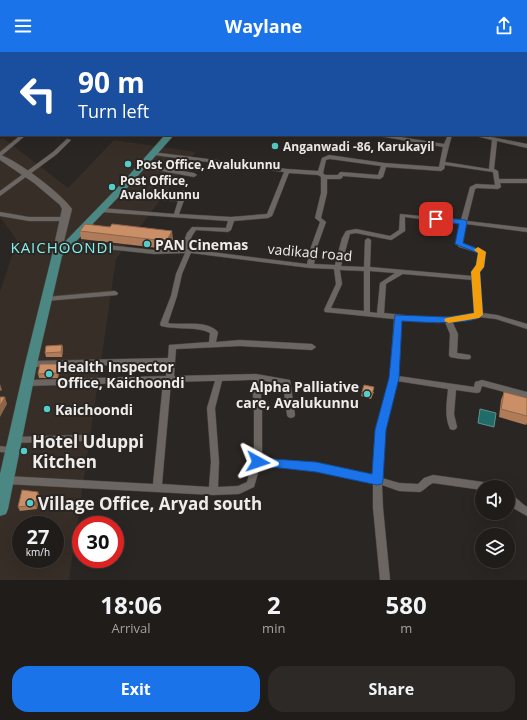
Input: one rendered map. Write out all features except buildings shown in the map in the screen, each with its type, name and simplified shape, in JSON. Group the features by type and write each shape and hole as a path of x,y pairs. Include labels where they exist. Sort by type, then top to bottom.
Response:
{"main road":[{"path":"58,255 169,136"},
{"path":"0,156 52,192 66,204 67,209 58,255 46,299 27,383 9,446 6,480 0,509"}],"street":[{"path":"0,156 23,136"},
{"path":"386,136 446,146"},
{"path":"310,266 314,247 323,222 318,218 324,193 322,175 326,158 384,165 441,169 450,136"},
{"path":"479,136 527,146"},
{"path":"479,315 475,272 480,267 482,252 459,244 472,188 476,186 497,188 498,186 495,171 492,169 495,139"},
{"path":"0,194 55,153 69,140"},
{"path":"154,153 338,178 341,174 380,177 384,165"},
{"path":"443,163 492,169"},
{"path":"142,166 194,175"},
{"path":"101,210 194,217 263,217 270,215 287,171"},
{"path":"497,181 527,181"},
{"path":"176,216 184,192"},
{"path":"152,198 182,199"},
{"path":"0,214 29,218 64,219"},
{"path":"527,230 402,214 402,231 391,238 356,231 348,232 337,268 340,284 327,310 398,318 448,320 479,315 497,317 527,327"},
{"path":"194,217 194,228 191,231 174,296 164,324 198,327 211,330 214,332 212,344"},
{"path":"194,228 228,230 232,218"},
{"path":"368,240 367,269 476,278"},
{"name":"vadikad road","path":"69,243 154,252 186,252 310,266 367,269 367,314"},
{"path":"380,316 383,283 402,272"},
{"path":"46,299 115,293"},
{"path":"385,580 378,508 377,480 381,430 394,378 398,318"},
{"path":"448,320 454,334 453,355 467,357"},
{"path":"157,488 172,347 247,343 312,347"},
{"path":"31,364 171,361"},
{"path":"27,383 256,378 287,382 291,415"},
{"path":"6,480 213,491 239,490 247,487 252,482 258,462 258,411 256,378"},
{"path":"394,378 452,388 477,390 478,384 482,383 527,395"},
{"path":"213,491 214,462 211,408 219,380"},
{"path":"452,388 450,414 452,427"},
{"path":"9,446 82,438"},
{"path":"258,462 316,467 377,480 399,487 420,488 427,481 433,479 475,485"},
{"path":"515,504 527,512"}],"shaded area":[{"name":"Kaichoondi","path":"3,138 68,188 114,140 196,152 116,259 78,516 72,516 72,560 69,580 0,580 0,292 17,240 0,217 0,140"}],"water":[{"path":"480,409 496,413 494,427 478,423"}],"slow traffic":[{"path":"449,320 479,315 475,272 480,267 482,262 482,252 478,250"}],"place":[{"name":"Anganwadi -86, Karukayil","path":"275,146"},
{"name":"Post Office, Avalukunnu","path":"128,164"},
{"name":"Post Office, Avalokkunnu","path":"112,187"},
{"name":"PAN Cinemas","path":"147,244"},
{"name":"Health Inspector Office, Kaichoondi","path":"49,374"},
{"name":"Alpha Palliative care, Avalukunnu","path":"367,394"},
{"name":"Kaichoondi","path":"47,409"},
{"name":"Hotel Uduppi Kitchen","path":"24,451"},
{"name":"Village Office, Aryad south","path":"30,503"}],"district":[{"name":"KAICHOONDI","path":"62,247"}],"route":[{"path":"258,462 316,467 377,480 381,430 394,378 398,318 448,320 479,315 475,272 480,267 482,262 482,252 480,250 459,244 464,222 436,219"}]}
